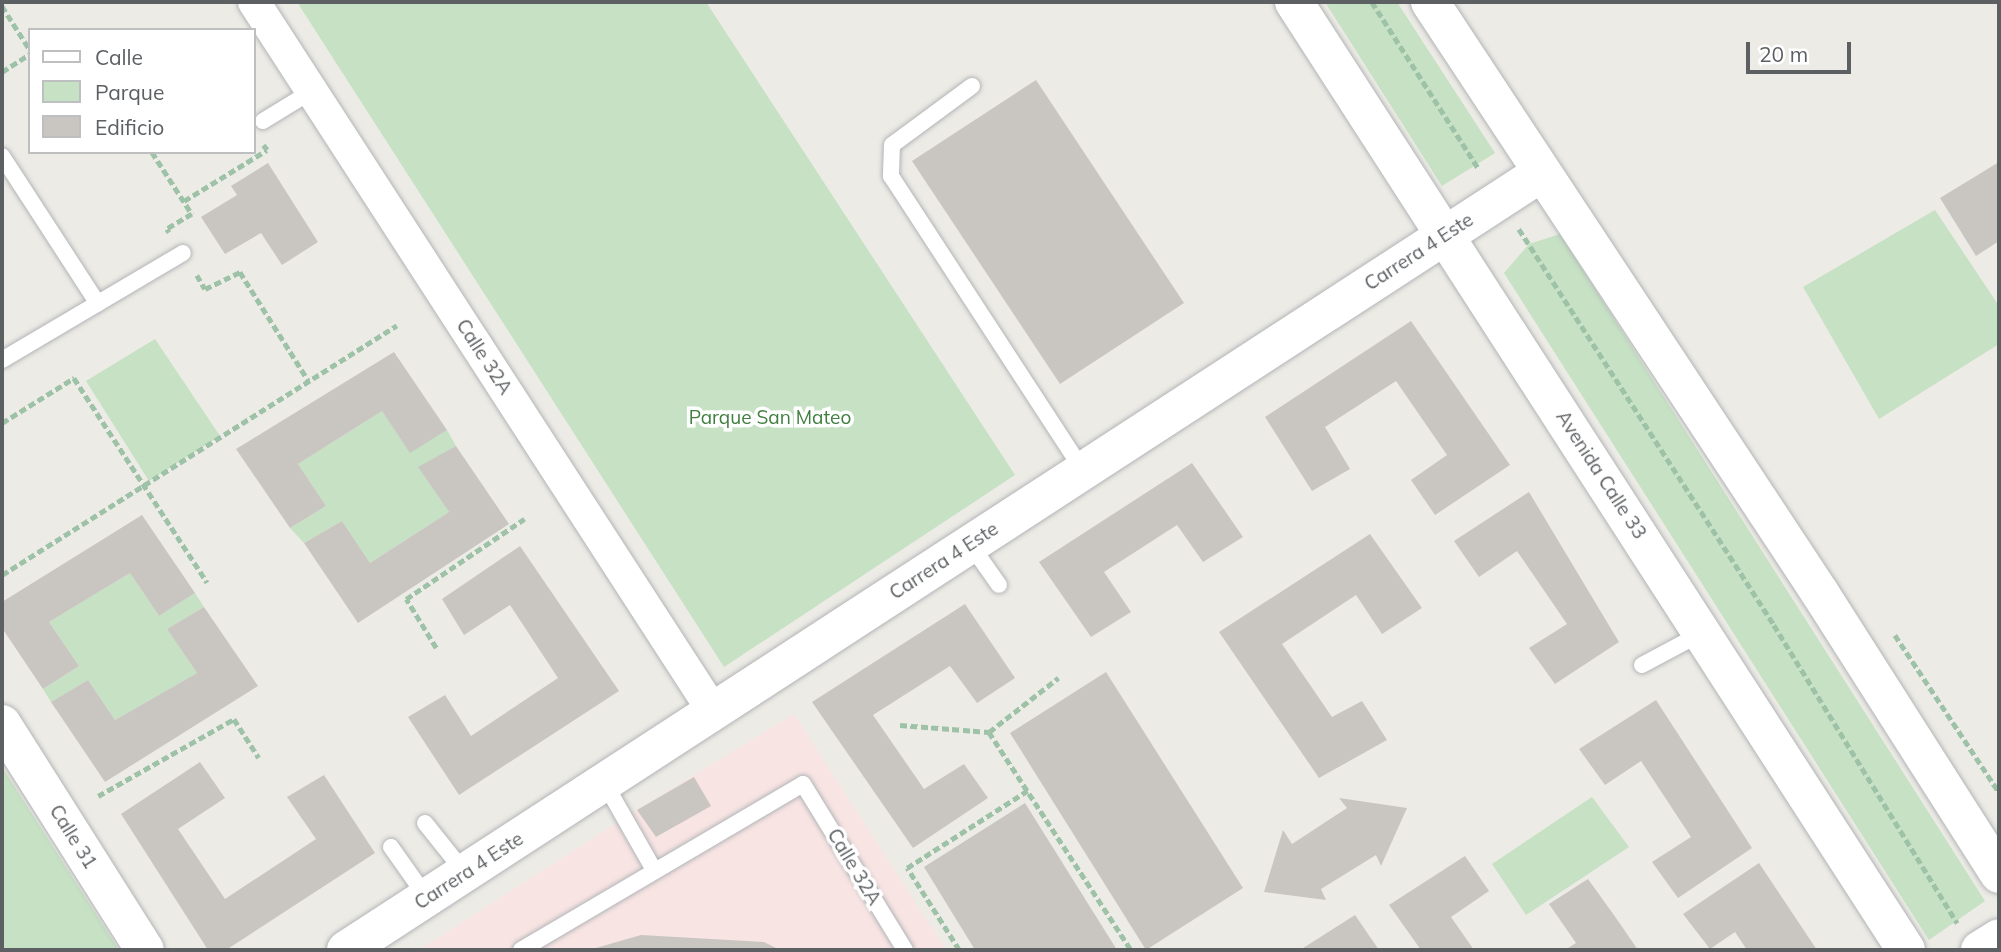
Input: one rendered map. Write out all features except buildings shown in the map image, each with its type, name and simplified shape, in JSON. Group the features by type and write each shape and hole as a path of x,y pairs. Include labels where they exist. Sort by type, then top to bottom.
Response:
{"street":[{"name":"Calle 32A","path":"254,2 713,711"},
{"name":"Avenida Calle 33","path":"1294,2 1906,950"},
{"path":"1430,2 1820,593 1999,874"},
{"name":"Carrera 4 Este","path":"346,950 1542,173"},
{"name":"Calle 31","path":"2,724 145,950"},
{"path":"1970,939 1999,938"}],"lane":[{"path":"972,86 892,145 891,176 1083,471"},
{"path":"262,121 312,91"},
{"path":"2,156 98,304"},
{"path":"2,360 183,253"},
{"path":"970,544 999,585"},
{"path":"1642,665 1702,633"},
{"path":"520,950 654,870 604,782"},
{"name":"Calle 32A","path":"654,870 803,784 905,950"},
{"path":"425,823 465,873"},
{"path":"391,846 427,898"}],"path":[{"path":"1372,2 1774,625 1970,939"},
{"path":"2,6 28,49"},
{"path":"2,72 28,53"},
{"path":"184,201 267,150 260,141"},
{"path":"153,154 192,214 167,229 205,289 240,272 308,380"},
{"path":"2,575 397,325"},
{"path":"2,423 74,378 141,486 207,582"},
{"path":"436,648 406,599 524,519"},
{"path":"900,725 989,732 1058,678"},
{"path":"97,796 234,719 259,758"},
{"path":"989,732 1130,950"},
{"path":"959,950 907,868 1027,790"},
{"path":"1203,950 1210,950"}],"shaded area":[{"path":"794,714 946,950 419,950 637,810"}],"green space":[{"name":"Parque San Mateo","path":"297,2 706,2 1015,475 724,667"},
{"path":"1325,2 1397,2 1495,153 1442,186"},
{"path":"1935,210 1999,306 1999,344 1879,419 1803,287"},
{"path":"1560,234 1985,901 1929,940 1504,273 1529,244"},
{"path":"155,339 220,436 149,481 86,381"},
{"path":"382,411 410,452 447,430 456,446 419,468 449,512 370,563 342,521 304,543 290,528 326,506 298,464"},
{"path":"130,573 159,616 195,593 204,607 167,629 197,673 115,720 88,680 51,702 43,689 79,666 49,622"},
{"path":"2,767 119,950 2,950"},
{"path":"1592,797 1629,847 1526,915 1492,864"}]}
